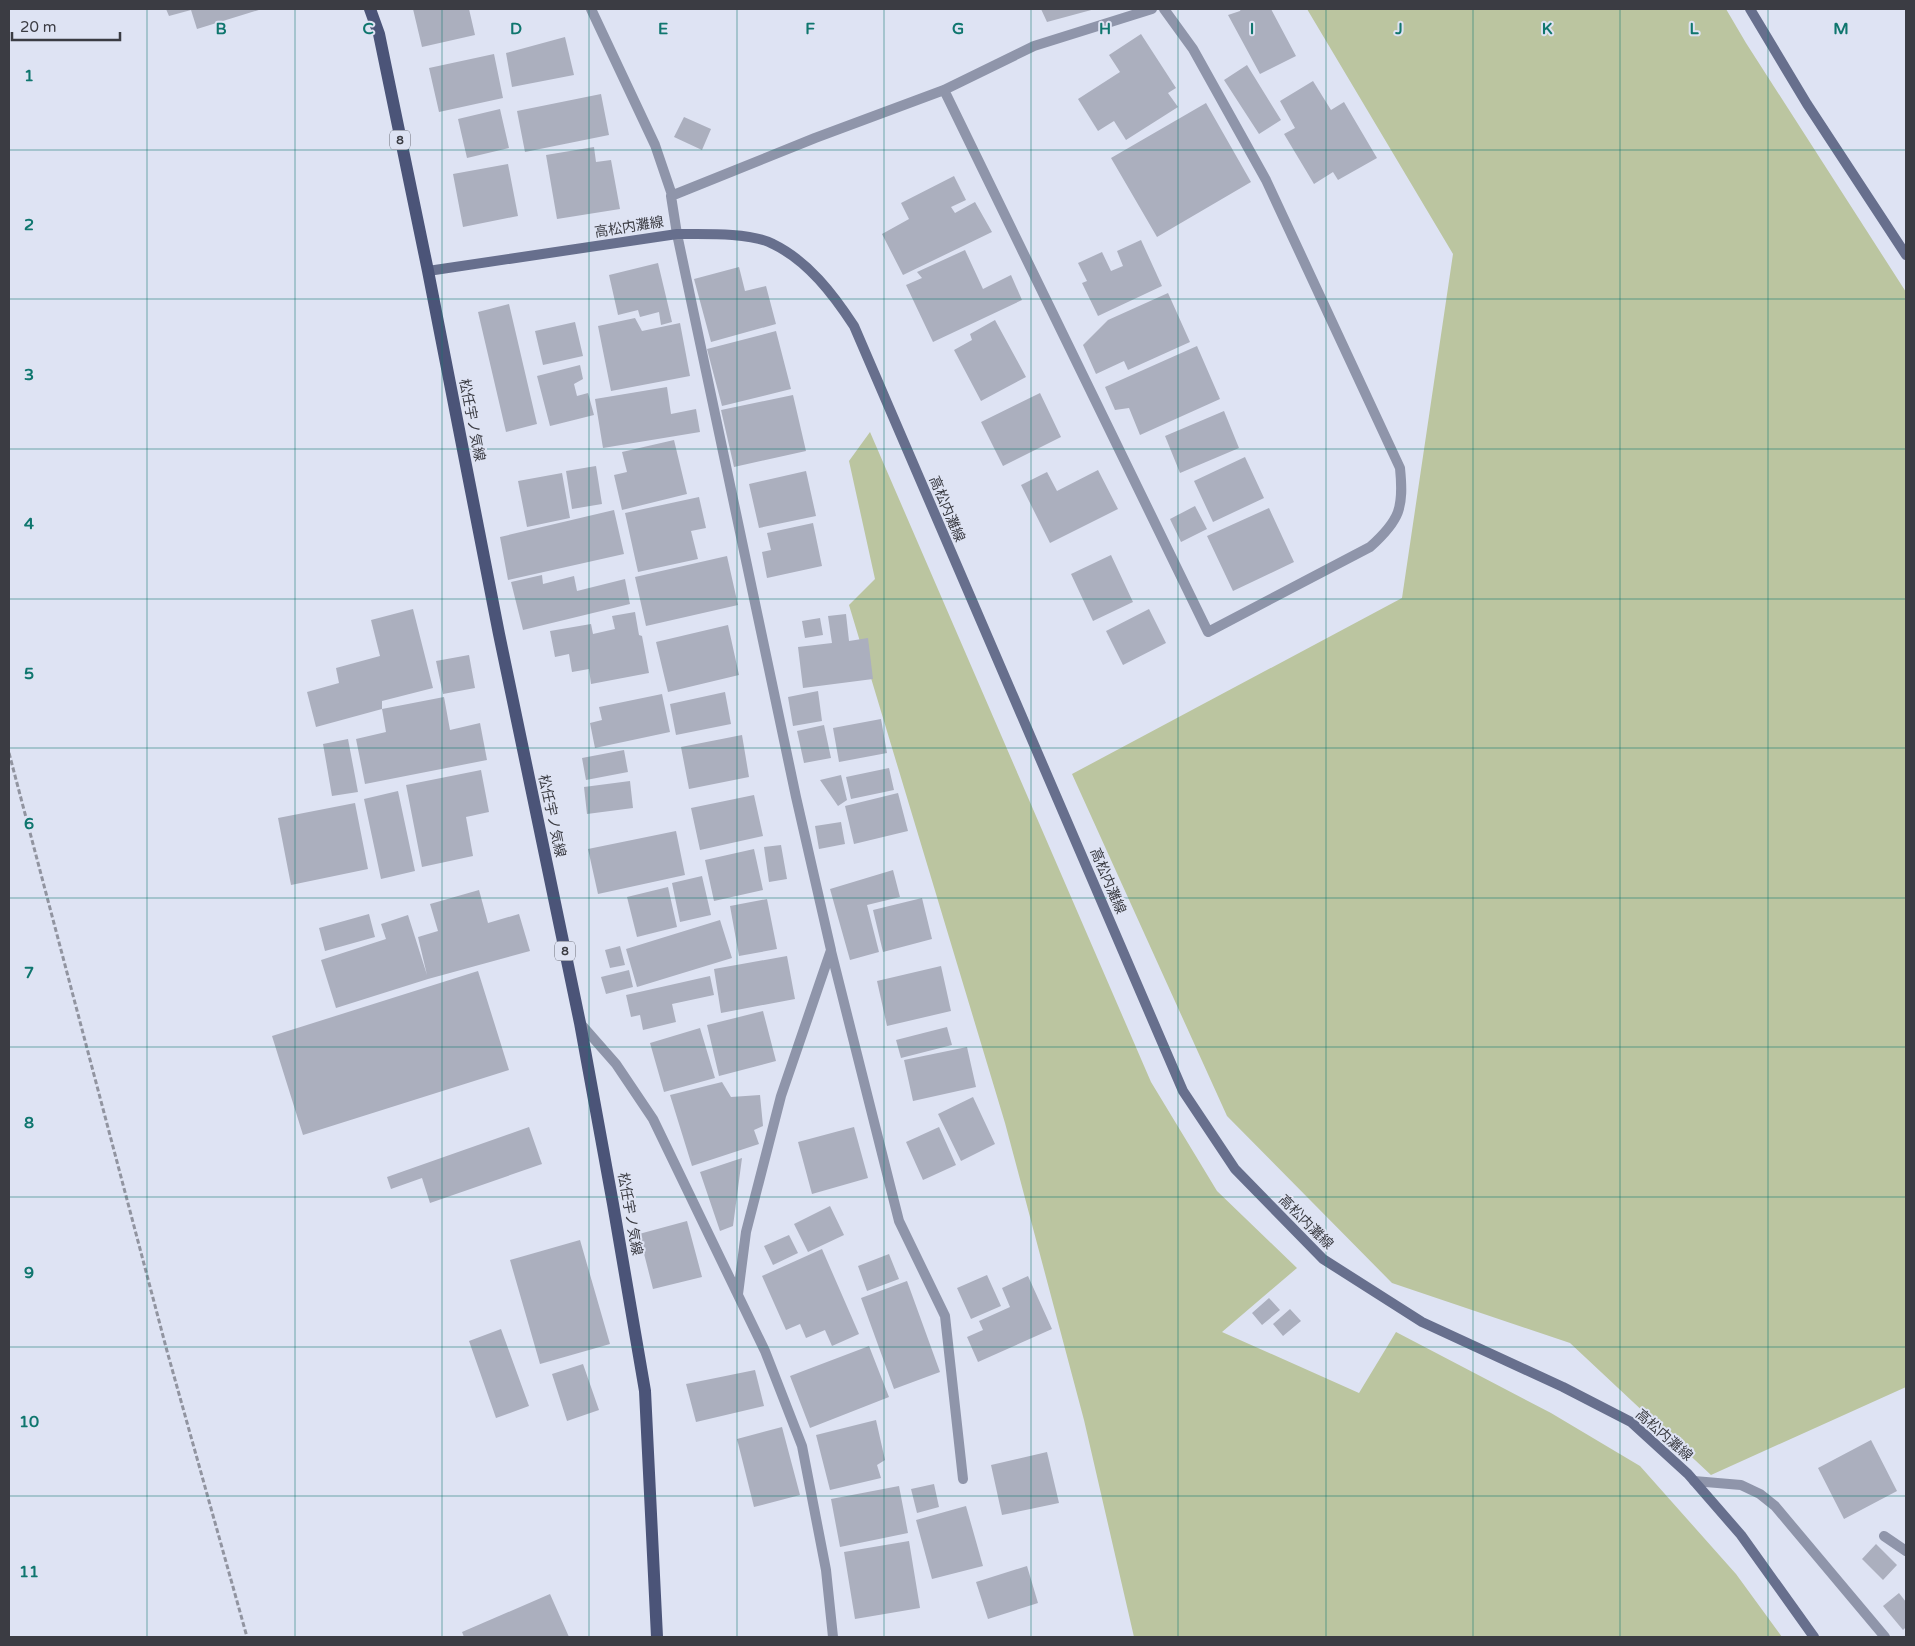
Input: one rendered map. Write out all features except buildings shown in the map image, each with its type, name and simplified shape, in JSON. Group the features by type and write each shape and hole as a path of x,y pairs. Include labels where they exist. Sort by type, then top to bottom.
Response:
{"main road":[{"name":"松任宇ノ気線","path":"370,9 379,34 428,271 499,634 580,1023 614,1204 645,1391 657,1637"},
{"path":"1750,9 1807,104 1906,255"},
{"name":"高松内灘線","path":"428,271 677,234 712,234 742,236 772,243 798,260 816,276 835,297 854,326 1183,1091 1235,1169 1322,1259 1422,1322 1563,1387 1631,1422 1694,1481 1741,1535 1814,1637"}],"street":[{"path":"590,9 655,145 672,195 677,234 794,788 831,950 899,1221 945,1316 963,1479"},
{"path":"672,195 815,138 944,90 1034,46 1152,9"},
{"path":"944,90 1208,632 1370,546 1385,533 1398,516 1402,491 1400,468 1266,180 1193,49 1164,9"},
{"path":"738,1294 746,1232 781,1096 831,950"},
{"path":"580,1023 616,1064 653,1119 765,1351 802,1446 826,1570 833,1637"},
{"path":"1694,1481 1742,1485 1760,1494 1775,1506 1885,1637"},
{"path":"1884,1536 1906,1551"}],"path":[{"path":"9,753 166,1351 247,1637"}],"green space":[{"path":"1307,9 1726,9 1906,292 1906,1387 1711,1475 1570,1343 1392,1283 1227,1116 1072,774 1402,598 1453,254"},
{"path":"870,432 1151,1082 1217,1191 1297,1268 1222,1332 1359,1393 1396,1332 1551,1413 1640,1466 1736,1574 1782,1637 1134,1637 1084,1420 1005,1123 849,605 875,579 849,461"}]}
